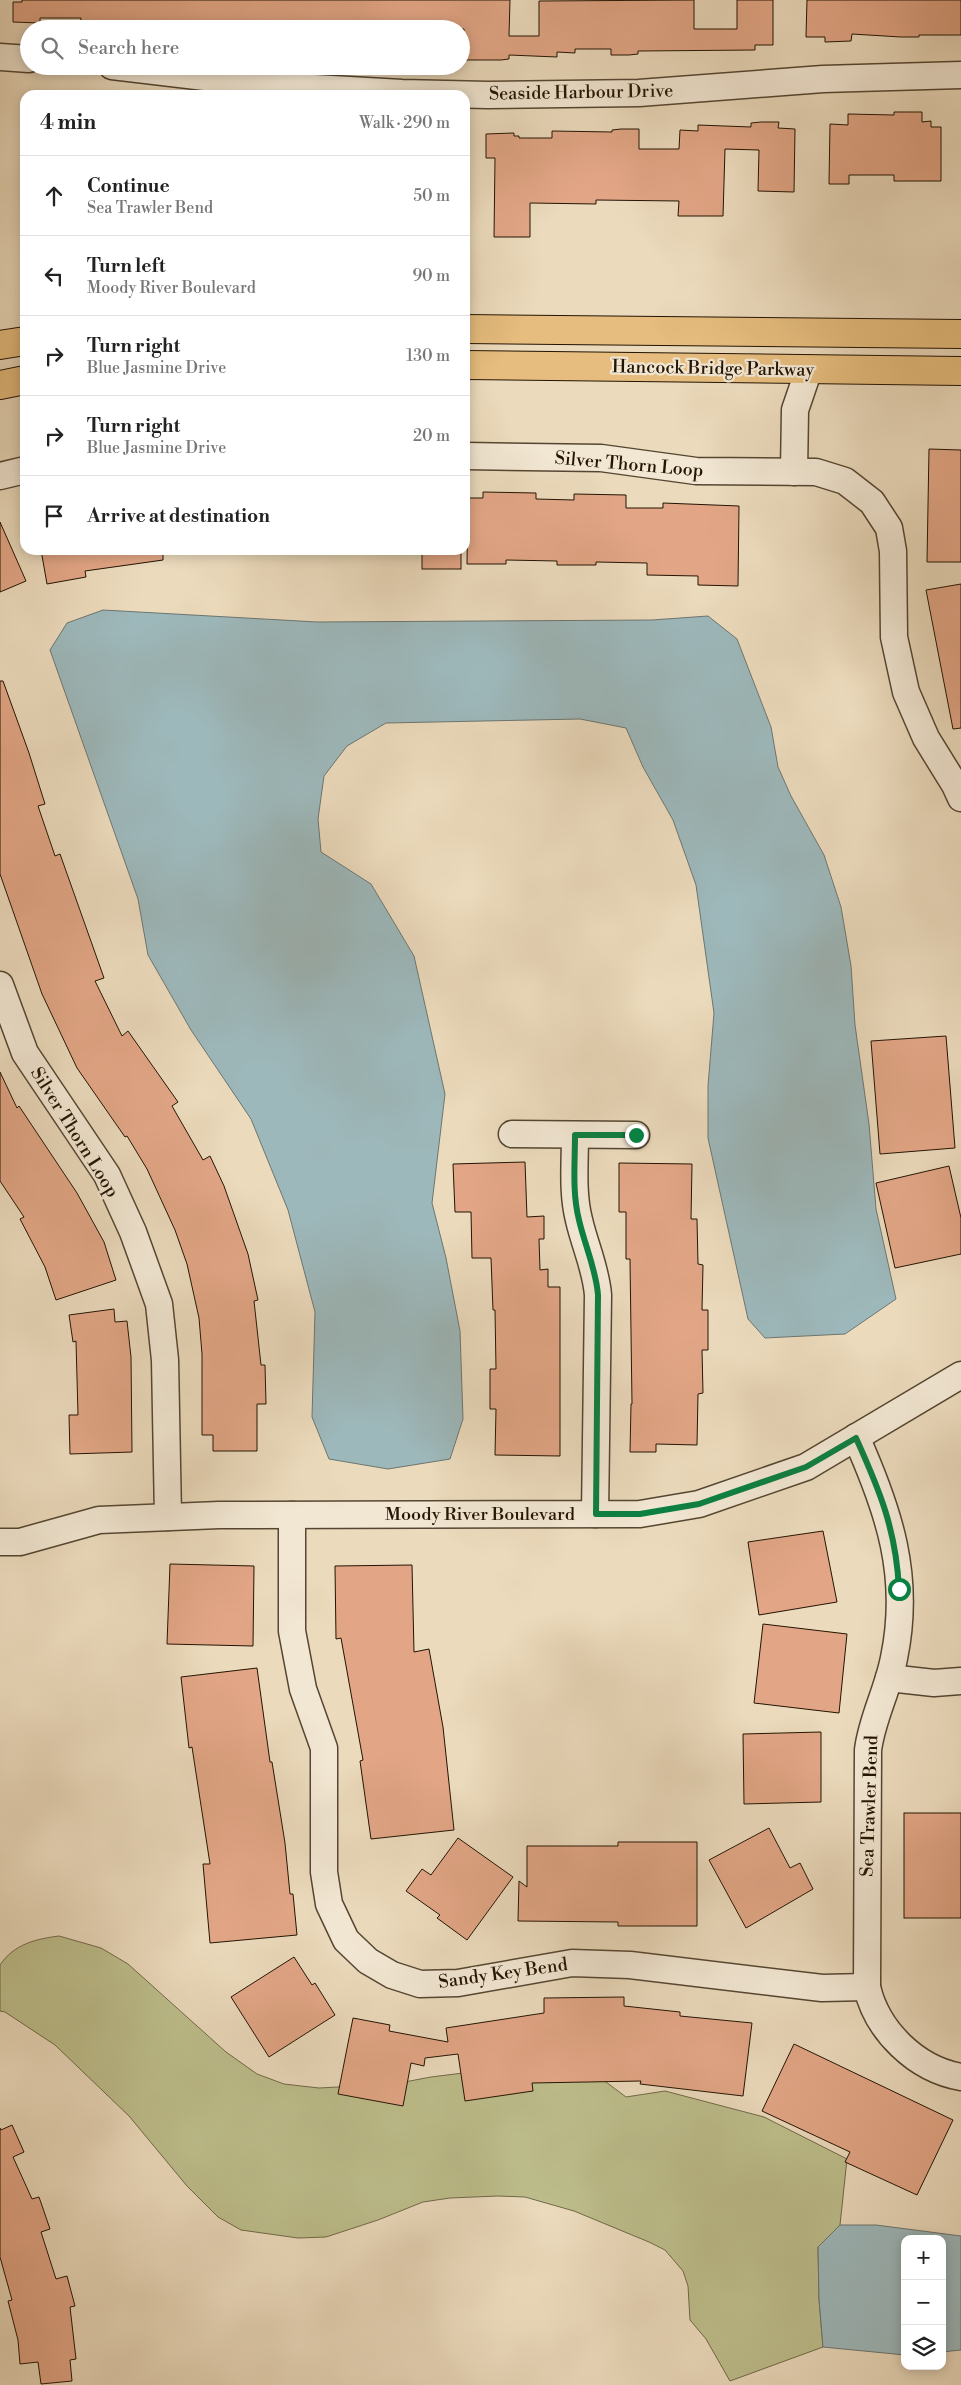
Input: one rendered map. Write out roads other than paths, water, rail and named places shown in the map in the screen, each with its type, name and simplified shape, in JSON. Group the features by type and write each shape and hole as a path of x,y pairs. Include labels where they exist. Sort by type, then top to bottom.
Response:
{"main road":[{"name":"Hancock Bridge Parkway","path":"470,329 961,334"},
{"path":"0,345 20,342"},
{"name":"Hancock Bridge Parkway","path":"470,365 961,371"},
{"path":"0,385 20,381"}],"street":[{"path":"0,57 20,58"},
{"name":"Seaside Harbour Drive","path":"187,75 279,86 349,90"},
{"name":"Seaside Harbour Drive","path":"470,95 638,93 823,78 961,75"},
{"path":"794,472 795,410 809,369"},
{"name":"Silver Thorn Loop","path":"470,456 601,458 696,471 816,472 846,481 872,502 889,528 893,551 894,637 906,692 926,738 955,784 961,798"},
{"path":"0,476 20,471"},
{"name":"Silver Thorn Loop","path":"0,985 25,1053 107,1175 133,1232 159,1304 165,1360 168,1517"},
{"path":"512,1134 636,1135"},
{"path":"575,1135 575,1184 579,1219 594,1270 598,1295 596,1514"},
{"name":"Moody River Boulevard","path":"0,1542 20,1542 99,1520 292,1515 640,1514 699,1504 806,1467 961,1374"},
{"name":"Sea Trawler Bend","path":"856,1438 883,1500 896,1556 899,1613 895,1651 889,1678 873,1722 868,1750 867,1987 875,2012 885,2027 910,2055 926,2065 961,2077"},
{"name":"Sandy Key Bend","path":"292,1515 292,1631 303,1689 324,1748 324,1872 329,1904 346,1940 368,1961 392,1975 420,1984 458,1983 572,1963 630,1965 822,1988 867,1987"},
{"path":"889,1678 934,1682 961,1681"}],"water":[{"path":"103,610 317,622 652,620 708,616 737,639 771,727 778,767 791,796 824,855 841,907 851,966 855,1025 869,1124 876,1209 896,1299 845,1334 765,1338 748,1319 708,1138 708,1086 714,1013 696,885 673,820 643,767 626,728 580,719 386,723 347,746 324,776 318,819 321,852 371,884 414,956 445,1094 432,1203 446,1258 460,1331 463,1419 450,1459 388,1469 329,1459 312,1417 315,1312 288,1210 251,1119 191,1030 148,955 138,899 50,650 67,623"},
{"path":"840,2225 876,2225 961,2236 961,2350 946,2352 946,2235 901,2235 901,2355 823,2347 819,2299 818,2247"}]}
